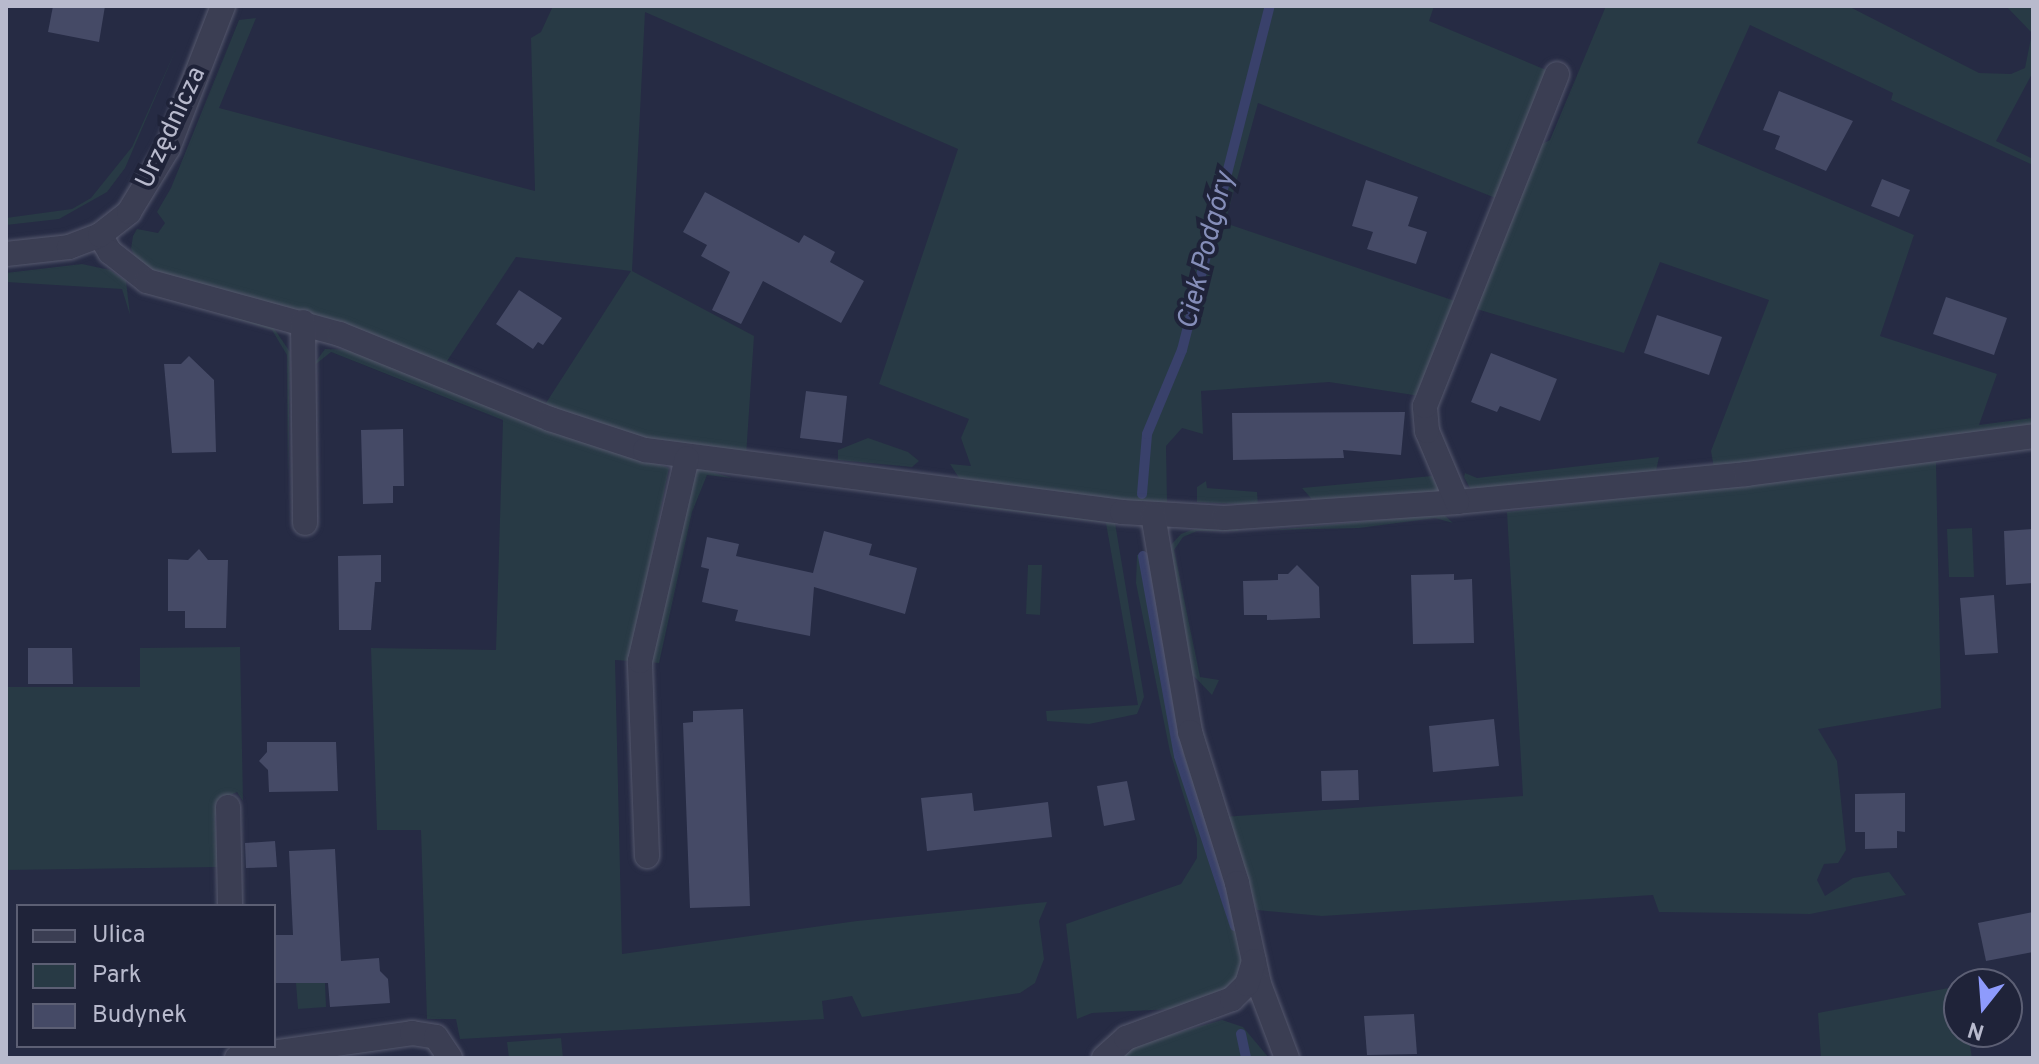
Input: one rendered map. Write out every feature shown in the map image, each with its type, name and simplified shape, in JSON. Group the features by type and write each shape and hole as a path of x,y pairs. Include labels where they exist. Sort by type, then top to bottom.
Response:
{"street":[{"name":"Urzędnicza","path":"6,254 69,247 100,235 129,212 151,183 223,6"},
{"path":"1457,502 1438,467 1425,406 1557,74"},
{"path":"100,235 110,252 147,281 303,322 550,419 687,458 1153,515 1225,518 1457,502 1746,474 2033,436"},
{"path":"303,322 305,523"},
{"path":"647,856 640,661 687,458"},
{"path":"1153,515 1181,692 1254,961 1287,1058"},
{"path":"228,807 230,904"},
{"path":"1104,1058 1126,1038 1232,999 1247,984 1254,961"},
{"path":"237,1058 412,1033 436,1037 450,1058"}],"green space":[{"path":"553,6 1434,6 1429,21 1546,70 1498,199 1258,103 1225,223 1458,302 1420,396 1329,382 1201,391 1203,434 1182,428 1166,446 1167,502 1148,505 961,481 950,464 971,466 961,438 969,419 879,384 958,149 645,12 632,271 754,336 746,456 641,441 529,403 533,397 546,403 631,271 516,257 447,361 482,377 479,383 168,278 138,262 131,249 133,236 137,229 158,233 165,223 157,212 171,188 239,20 256,18 219,108 535,191 531,38 541,32"},
{"path":"1606,6 1848,6 1979,73 2011,74 2025,68 2032,33 2006,6 2033,6 2033,72 1996,141 2033,159 2033,165 1891,100 1893,93 1750,25 1697,143 1914,235 1880,336 1997,374 1979,425 2033,418 2033,428 1714,468 1711,451 1769,300 1660,262 1624,353 1470,307 1540,145 1550,140"},
{"path":"177,47 125,168 107,192 59,219 6,225 6,218 72,209 91,198 132,147"},
{"path":"82,264 110,270 126,281 130,315 122,289 6,282 6,273"},
{"path":"166,297 271,324 290,352 288,479 287,355 272,330"},
{"path":"325,349 355,350 669,468 630,661 615,660 622,954 857,921 1047,902 1039,921 1044,959 1035,983 1020,993 862,1017 852,996 822,1001 824,1019 460,1039 456,1019 427,1019 421,830 377,830 371,648 496,650 503,420 331,352 311,368"},
{"path":"868,438 908,452 919,461 912,467 838,460 838,450"},
{"path":"2033,444 2033,448 1936,462 1941,708 1818,729 1837,761 1846,850 1838,863 1824,864 1817,880 1825,896 1853,878 1889,872 1906,895 1810,914 1659,912 1653,895 1322,916 1257,910 1223,817 1523,796 1507,512"},
{"path":"1659,457 1656,471 1471,490 1464,477 1465,473 1477,478"},
{"path":"702,469 732,478 707,475 692,512 659,663 649,662 695,470"},
{"path":"1432,476 1439,490 1435,495 1316,504 1302,488"},
{"path":"1206,481 1207,488 1257,492 1258,505 1197,502 1197,487"},
{"path":"976,500 1115,523 1144,697 1137,714 1089,724 1047,721 1046,711 1138,705 1106,523 969,506"},
{"path":"1443,514 1453,523 1435,518 1359,528 1273,530"},
{"path":"1236,527 1239,531 1197,531 1183,537 1174,550 1200,677 1219,680 1212,695 1190,672 1169,559 1171,545 1181,534 1194,529"},
{"path":"1972,528 1974,577 1949,577 1947,529"},
{"path":"1147,553 1246,941 1241,976 1221,995 1173,1009 1092,1013 1077,1019 1066,924 1181,884 1197,858 1197,839 1170,752 1136,583 1137,555"},
{"path":"1028,565 1042,565 1040,615 1026,614"},
{"path":"240,647 243,801 237,792 220,800 215,818 218,867 6,870 6,687 140,687 140,648"},
{"path":"324,959 326,1007 298,1009 296,983"},
{"path":"1943,989 1943,1048 1970,1048 1972,1058 1821,1058 1818,1013"},
{"path":"1222,1020 1243,1027 1269,1058 1115,1058 1127,1047"},
{"path":"561,1038 563,1058 509,1058 507,1042"}],"building":[{"path":"53,6 105,6 99,42 48,32"},
{"path":"1779,91 1853,121 1826,171 1775,149 1780,136 1763,130"},
{"path":"1882,179 1910,190 1899,217 1871,206"},
{"path":"1366,180 1418,197 1408,226 1427,232 1416,264 1367,249 1373,232 1352,226"},
{"path":"705,192 799,243 804,235 835,252 830,262 864,281 841,323 763,281 741,324 712,310 730,272 701,256 707,245 683,232"},
{"path":"519,290 562,318 543,345 538,342 533,349 496,324"},
{"path":"1946,297 2007,318 1994,355 1933,334"},
{"path":"1657,315 1722,337 1709,375 1644,353"},
{"path":"1491,353 1557,379 1540,421 1500,406 1497,412 1471,402"},
{"path":"189,356 214,380 216,452 172,453 164,364 181,364"},
{"path":"806,391 847,396 842,443 800,438"},
{"path":"1405,412 1401,455 1343,450 1344,458 1233,460 1232,413"},
{"path":"403,429 404,486 393,486 393,503 363,504 361,430"},
{"path":"2033,529 2033,583 2006,585 2004,531"},
{"path":"824,531 872,544 869,555 917,568 905,614 814,587 810,636 735,621 738,610 702,602 709,569 701,567 707,537 739,544 736,556 813,573"},
{"path":"199,549 208,560 228,560 226,628 185,628 185,611 168,611 168,559 188,560"},
{"path":"381,555 381,582 375,582 371,630 339,630 338,556"},
{"path":"1297,565 1319,587 1320,618 1267,620 1267,615 1244,615 1243,581 1278,580 1278,574 1288,574"},
{"path":"1454,574 1454,580 1472,579 1474,643 1413,644 1411,575"},
{"path":"1994,595 1998,653 1965,655 1960,598"},
{"path":"28,648 72,648 73,684 28,684"},
{"path":"743,709 750,906 690,908 683,723 693,722 693,711"},
{"path":"1494,719 1499,766 1433,772 1429,726"},
{"path":"267,742 336,742 338,791 269,792 268,770 259,761 267,752"},
{"path":"1358,770 1359,800 1322,801 1321,771"},
{"path":"1127,781 1135,820 1104,826 1097,786"},
{"path":"972,793 974,811 1048,802 1052,837 927,851 921,798"},
{"path":"1905,793 1905,832 1897,831 1897,848 1865,849 1865,832 1855,832 1855,794"},
{"path":"275,841 277,867 246,868 245,843"},
{"path":"335,849 341,961 379,958 380,971 388,979 390,1003 330,1007 328,983 276,983 276,935 293,935 289,851"},
{"path":"2033,912 2033,952 1986,961 1978,923"},
{"path":"1414,1014 1417,1054 1367,1055 1364,1016"}],"waterway":[{"name":"Ciek Podgóry","path":"1142,494 1147,434 1182,350 1270,6"},
{"name":"Ciek Podgóry","path":"1143,556 1179,756 1235,926"},
{"name":"Ciek Podgóry","path":"1241,1034 1246,1058"}]}
